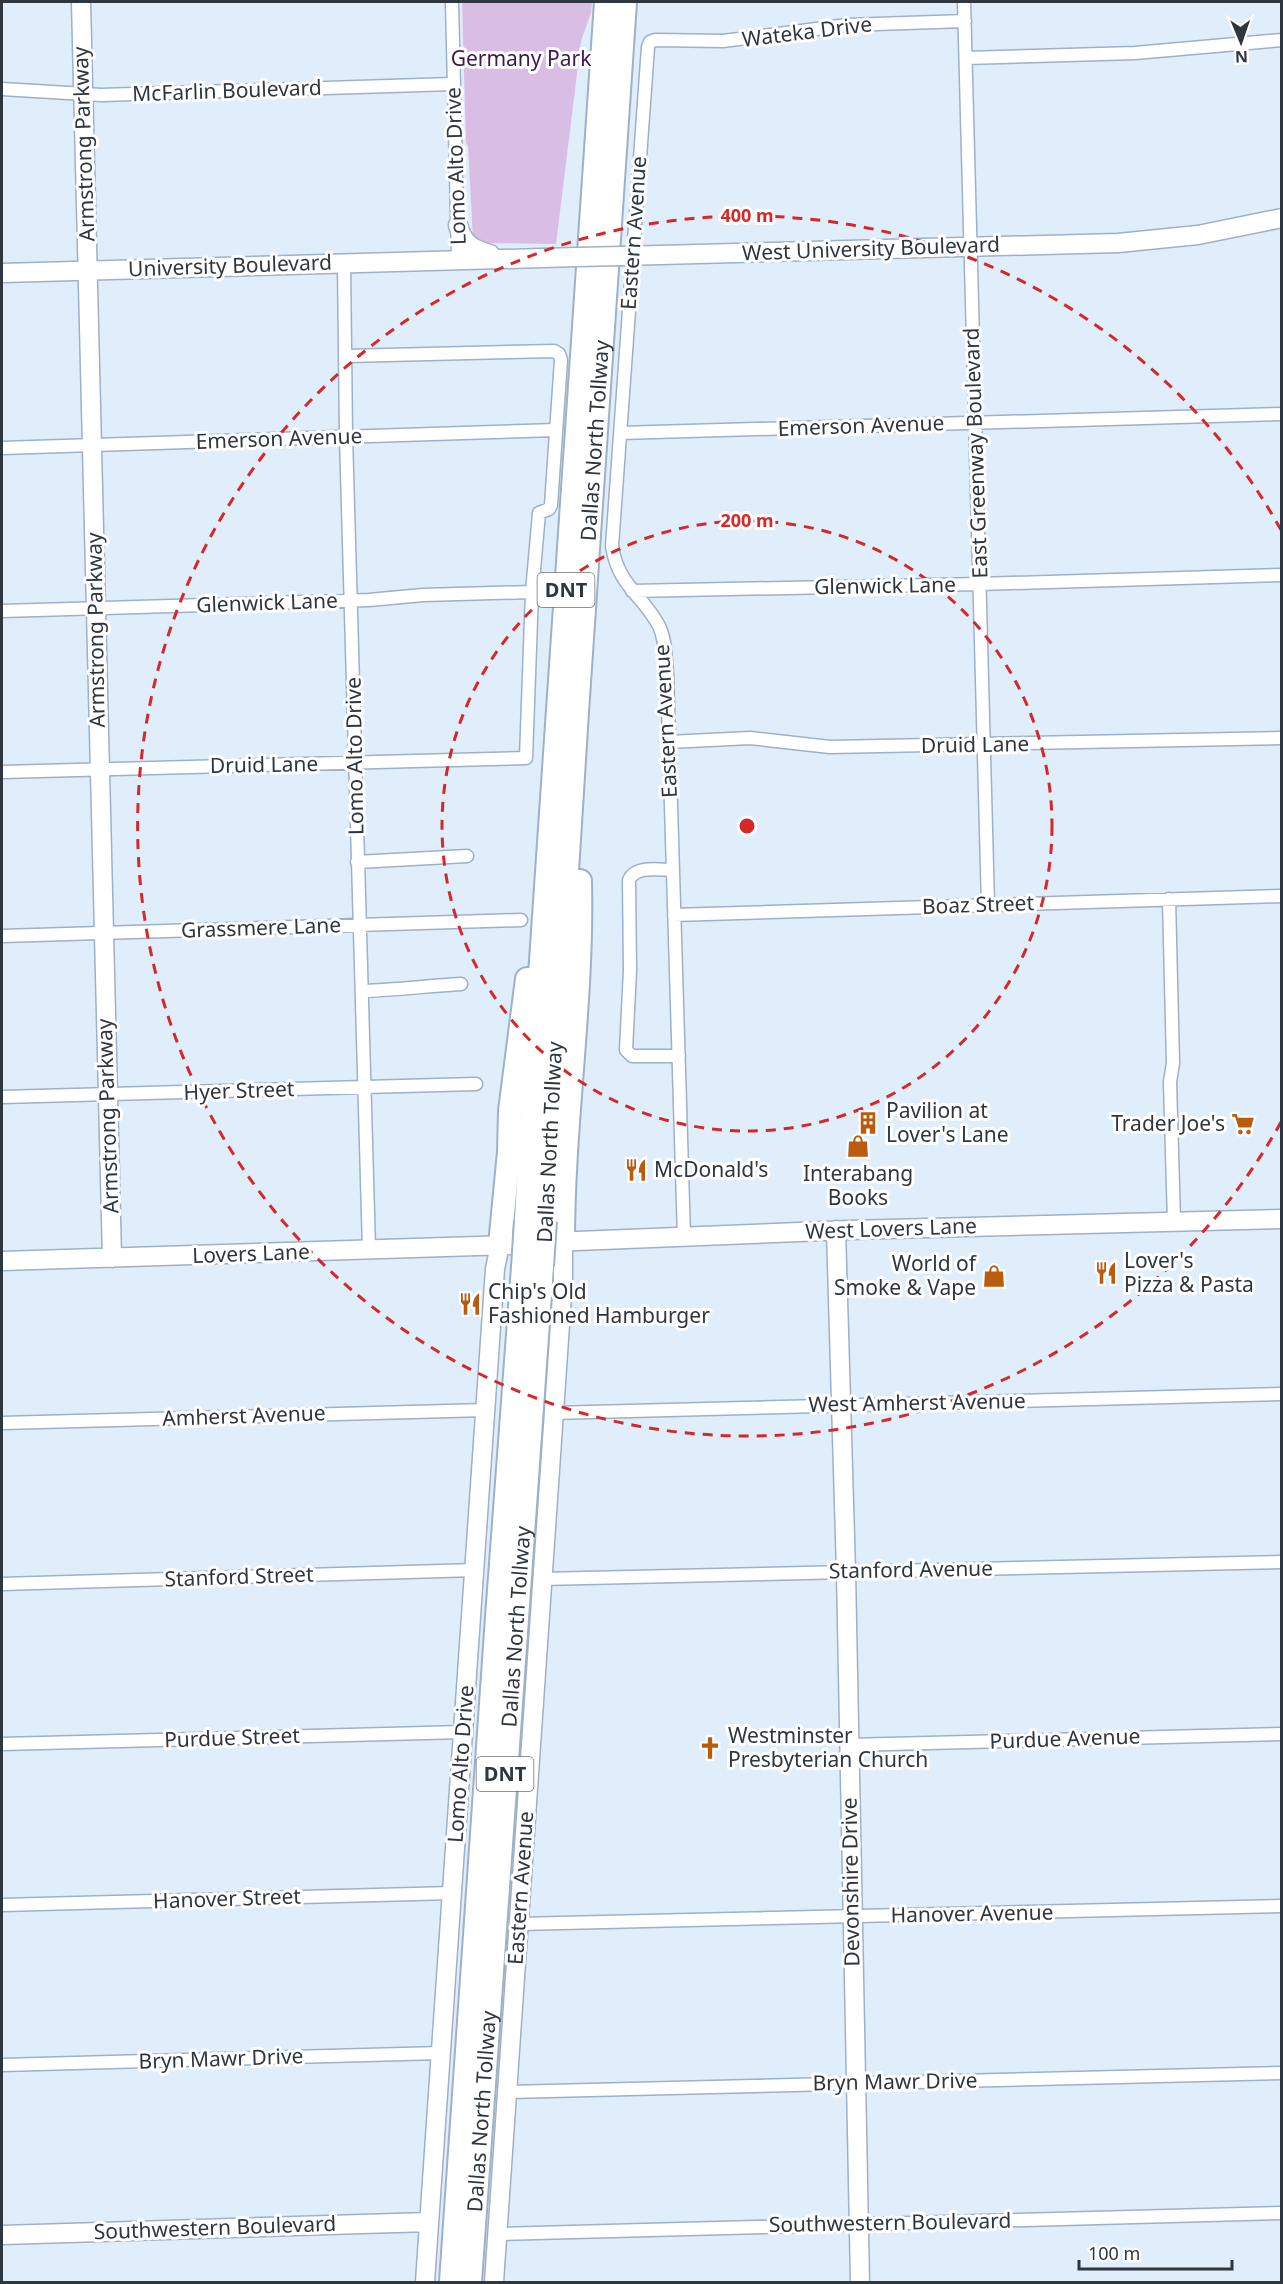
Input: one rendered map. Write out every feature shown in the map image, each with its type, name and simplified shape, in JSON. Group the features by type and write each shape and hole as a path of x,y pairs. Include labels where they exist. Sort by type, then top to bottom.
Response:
{"highway":[{"name":"Dallas North Tollway","path":"536,1221 545,911 606,2"},
{"name":"Dallas North Tollway","path":"451,2283 497,1617 532,1267 571,821 625,2"},
{"path":"562,1242 580,936 579,867 571,821"},
{"path":"500,1245 516,1049 530,955 545,911"},
{"name":"Dallas North Tollway","path":"470,2283 532,1267"}],"street":[{"name":"Armstrong Parkway","path":"81,2 94,608 112,1258"},
{"name":"Lomo Alto Drive","path":"452,2 458,259"},
{"name":"East Greenway Boulevard","path":"964,2 988,905"},
{"name":"Wateka Drive","path":"650,42 655,40 723,41 847,25 965,21"},
{"path":"966,58 1146,52 1281,40"},
{"name":"Eastern Avenue","path":"650,42 627,256 620,433 612,546 614,562 619,574 656,621 662,633 667,672 684,1237"},
{"name":"McFarlin Boulevard","path":"2,89 83,96 453,84"},
{"name":"West University Boulevard","path":"458,259 1118,243 1232,230 1281,218"},
{"path":"458,225 465,243 472,248 504,258"},
{"name":"University Boulevard","path":"2,273 458,259"},
{"name":"Lomo Alto Drive","path":"344,262 354,763 369,1249"},
{"path":"346,357 554,351 559,354 561,360 551,505 549,509 539,513 532,592"},
{"name":"Emerson Avenue","path":"620,433 1281,414"},
{"name":"Emerson Avenue","path":"2,448 556,430"},
{"name":"Glenwick Lane","path":"632,591 1281,575"},
{"name":"Glenwick Lane","path":"2,610 351,601 423,595 532,592"},
{"name":"Druid Lane","path":"2,772 526,758 532,592"},
{"name":"Druid Lane","path":"669,742 750,738 830,747 1281,738"},
{"path":"357,862 467,856"},
{"path":"673,870 641,870 634,873 629,880 630,970 626,1050 632,1056 679,1056"},
{"name":"Boaz Street","path":"674,915 1281,896"},
{"path":"1170,899 1173,1063 1170,1082 1174,1222"},
{"name":"Grassmere Lane","path":"2,936 521,920"},
{"path":"362,991 461,984"},
{"name":"Hyer Street","path":"2,1097 476,1084"},
{"name":"West Lovers Lane","path":"500,1245 836,1230 1281,1219"},
{"name":"Devonshire Drive","path":"836,1230 846,1572 860,2283"},
{"name":"Eastern Avenue","path":"494,2283 563,1281 562,1242"},
{"name":"Lomo Alto Drive","path":"425,2283 495,1269 500,1245"},
{"name":"Lovers Lane","path":"2,1261 500,1245"},
{"name":"West Amherst Avenue","path":"553,1413 1281,1394"},
{"name":"Amherst Avenue","path":"2,1423 486,1410"},
{"name":"Stanford Avenue","path":"541,1580 1281,1562"},
{"name":"Stanford Street","path":"2,1584 476,1570"},
{"name":"Purdue Street","path":"2,1744 463,1732"},
{"name":"Purdue Avenue","path":"848,1745 1281,1734"},
{"name":"Hanover Street","path":"2,1905 452,1893"},
{"name":"Hanover Avenue","path":"518,1924 1281,1906"},
{"name":"Bryn Mawr Drive","path":"2,2065 441,2053"},
{"name":"Bryn Mawr Drive","path":"508,2092 1281,2073"},
{"name":"Southwestern Boulevard","path":"498,2234 1281,2213"},
{"name":"Southwestern Boulevard","path":"2,2235 429,2222"}],"green space":[{"name":"Germany Park","path":"462,2 592,2 591,13 581,41 556,244 485,243 473,239 468,146 466,144"}],"place":[{"name":"Pavilion at Lover's Lane","path":"868,1123"},
{"name":"Trader Joe's","path":"1243,1124"},
{"name":"Interabang Books","path":"858,1146"},
{"name":"McDonald's","path":"636,1170"},
{"name":"Lover's Pizza & Pasta","path":"1106,1273"},
{"name":"World of Smoke & Vape","path":"994,1276"},
{"name":"Chip's Old Fashioned Hamburger","path":"470,1304"},
{"name":"Westminster Presbyterian Church","path":"710,1748"}]}
